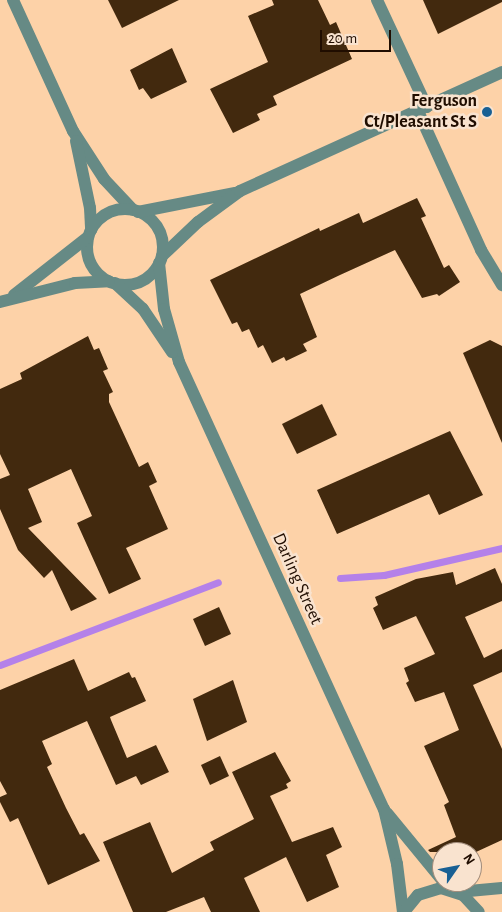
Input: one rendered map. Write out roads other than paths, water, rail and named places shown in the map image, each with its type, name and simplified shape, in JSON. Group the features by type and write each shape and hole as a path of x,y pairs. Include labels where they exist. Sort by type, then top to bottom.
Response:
{"street":[{"path":"13,0 73,131 104,179 135,211 157,228 162,240 160,260"},
{"path":"377,0 481,250 502,285"},
{"path":"5,300 75,283 139,281 198,222 240,192 502,72"},
{"path":"73,131 86,186 90,233 90,263 112,282"},
{"path":"5,300 90,233 108,213 135,211 240,192"},
{"name":"Darling Street","path":"160,260 164,309 179,362 384,809 397,864 403,912"},
{"name":"Darling Street","path":"112,282 143,309 179,362"},
{"name":"Darling Street","path":"384,809 432,866"},
{"path":"482,887 502,888"},
{"path":"403,912 424,892 432,890"},
{"name":"Darling Street","path":"458,892 468,898 479,912"}],"waterway":[{"path":"340,578 384,575 502,548"},
{"path":"0,665 218,582"}],"place":[{"name":"Ferguson Ct/Pleasant St S","path":"487,112"}]}
